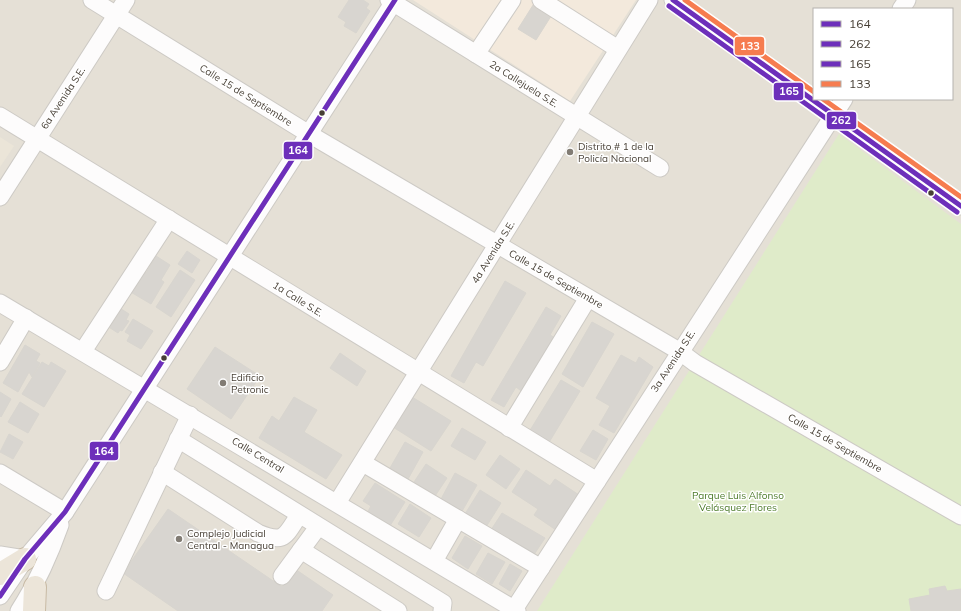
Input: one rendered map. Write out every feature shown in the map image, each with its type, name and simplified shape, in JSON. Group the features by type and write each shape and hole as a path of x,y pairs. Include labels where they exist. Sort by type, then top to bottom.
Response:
{"highway":[{"path":"0,574 25,559"},
{"path":"34,611 35,586"}],"street":[{"name":"Calle 15 de Septiembre","path":"92,0 308,134 588,298 695,363 961,516"},
{"name":"6a Avenida S.E.","path":"0,197 126,0"},
{"path":"476,54 512,0"},
{"path":"541,0 618,49"},
{"name":"4a Avenida S.E.","path":"337,503 649,0"},
{"path":"673,0 813,99"},
{"path":"0,596 25,559 65,512 392,1"},
{"name":"2a Callejuela S.E.","path":"392,1 660,168"},
{"path":"814,100 961,206"},
{"name":"3a Avenida S.E.","path":"515,610 679,352 843,100"},
{"name":"1a Calle S.E.","path":"0,116 597,481"},
{"path":"945,194 961,201"},
{"path":"83,351 169,219"},
{"path":"509,428 588,298"},
{"name":"Calle Central","path":"0,303 83,351 515,610"},
{"path":"0,362 26,318"},
{"path":"106,591 190,415"},
{"path":"178,439 443,603 442,611"},
{"path":"363,462 541,568"},
{"path":"162,472 258,533 272,539 280,538 286,535 299,515"},
{"path":"0,473 65,512"},
{"path":"19,611 35,586 44,568 65,512"},
{"path":"434,561 458,519"},
{"path":"282,576 318,527"},
{"path":"301,550 398,611"},
{"path":"0,555 25,559"}],"shaded area":[{"path":"0,0 961,0 961,611 0,611"},
{"path":"413,0 636,0 570,101"},
{"path":"0,137 14,146 0,167"}],"green space":[{"name":"Parque Luis Alfonso Velásquez Flores","path":"839,134 961,224 961,611 537,611"}],"building":[{"path":"349,0 363,0 369,4 366,8 370,11 356,33 344,26 346,22 338,17"},
{"path":"535,2 553,13 536,40 518,29"},
{"path":"187,251 200,260 192,273 178,264"},
{"path":"156,256 170,265 161,280 164,282 151,304 129,291 141,270 146,273"},
{"path":"180,270 195,280 171,317 156,307"},
{"path":"505,281 526,293 483,366 476,362 464,383 451,376"},
{"path":"115,305 129,314 126,320 129,321 122,331 120,330 118,333 104,324"},
{"path":"546,307 561,316 550,335 557,339 524,393 516,387 504,407 491,400"},
{"path":"133,319 153,331 141,349 127,341 130,335 125,332"},
{"path":"592,322 614,334 583,387 562,374"},
{"path":"25,345 40,354 36,361 40,363 32,377 29,372 18,392 3,383"},
{"name":"Edificio Petronic","path":"215,347 260,376 231,419 187,389"},
{"path":"340,353 366,371 357,386 330,368"},
{"path":"621,355 636,363 639,357 653,367 614,433 599,425 610,406 596,398"},
{"path":"42,362 49,366 51,362 66,371 44,407 22,394"},
{"path":"561,380 580,391 548,444 529,432"},
{"path":"0,392 11,399 1,417 0,416"},
{"path":"294,397 317,410 304,432 342,455 326,479 259,438 272,416 279,421"},
{"path":"412,397 451,421 431,451 393,427"},
{"path":"20,402 39,414 28,433 8,422"},
{"path":"462,428 486,442 475,460 451,446"},
{"path":"593,430 608,439 596,460 580,451"},
{"path":"9,434 23,442 13,459 0,452"},
{"path":"405,442 423,452 408,479 390,468"},
{"path":"500,455 520,469 506,489 486,475"},
{"path":"426,464 447,478 435,496 414,482"},
{"path":"526,470 550,486 555,479 579,495 556,530 534,515 538,509 512,492"},
{"path":"455,473 477,485 461,513 440,501"},
{"path":"375,483 405,502 388,529 366,515 371,506 363,501"},
{"path":"480,490 501,503 486,527 465,514"},
{"path":"410,504 431,518 419,537 398,524"},
{"name":"Complejo Judicial Central - Managua","path":"168,509 282,587 295,569 333,595 322,611 178,611 123,573"},
{"path":"502,513 545,538 533,556 491,530"},
{"path":"465,536 482,546 468,569 452,558"},
{"path":"488,553 505,562 492,584 476,574"},
{"path":"510,564 522,571 510,591 499,584"},
{"path":"945,586 947,591 961,589 961,611 911,611 909,599 930,595 929,589"}],"transit line":[{"name":"164","path":"0,596 25,559 65,512 395,0"},
{"name":"262","path":"673,0 961,206"},
{"name":"133","path":"685,0 813,91"},
{"name":"165","path":"669,6 957,212"},
{"name":"133","path":"824,100 961,197"}],"place":[{"name":"Distrito # 1 de la Policía Nacional","path":"570,152"},
{"name":"Edificio Petronic","path":"223,383"},
{"name":"Complejo Judicial Central - Managua","path":"179,539"}]}
